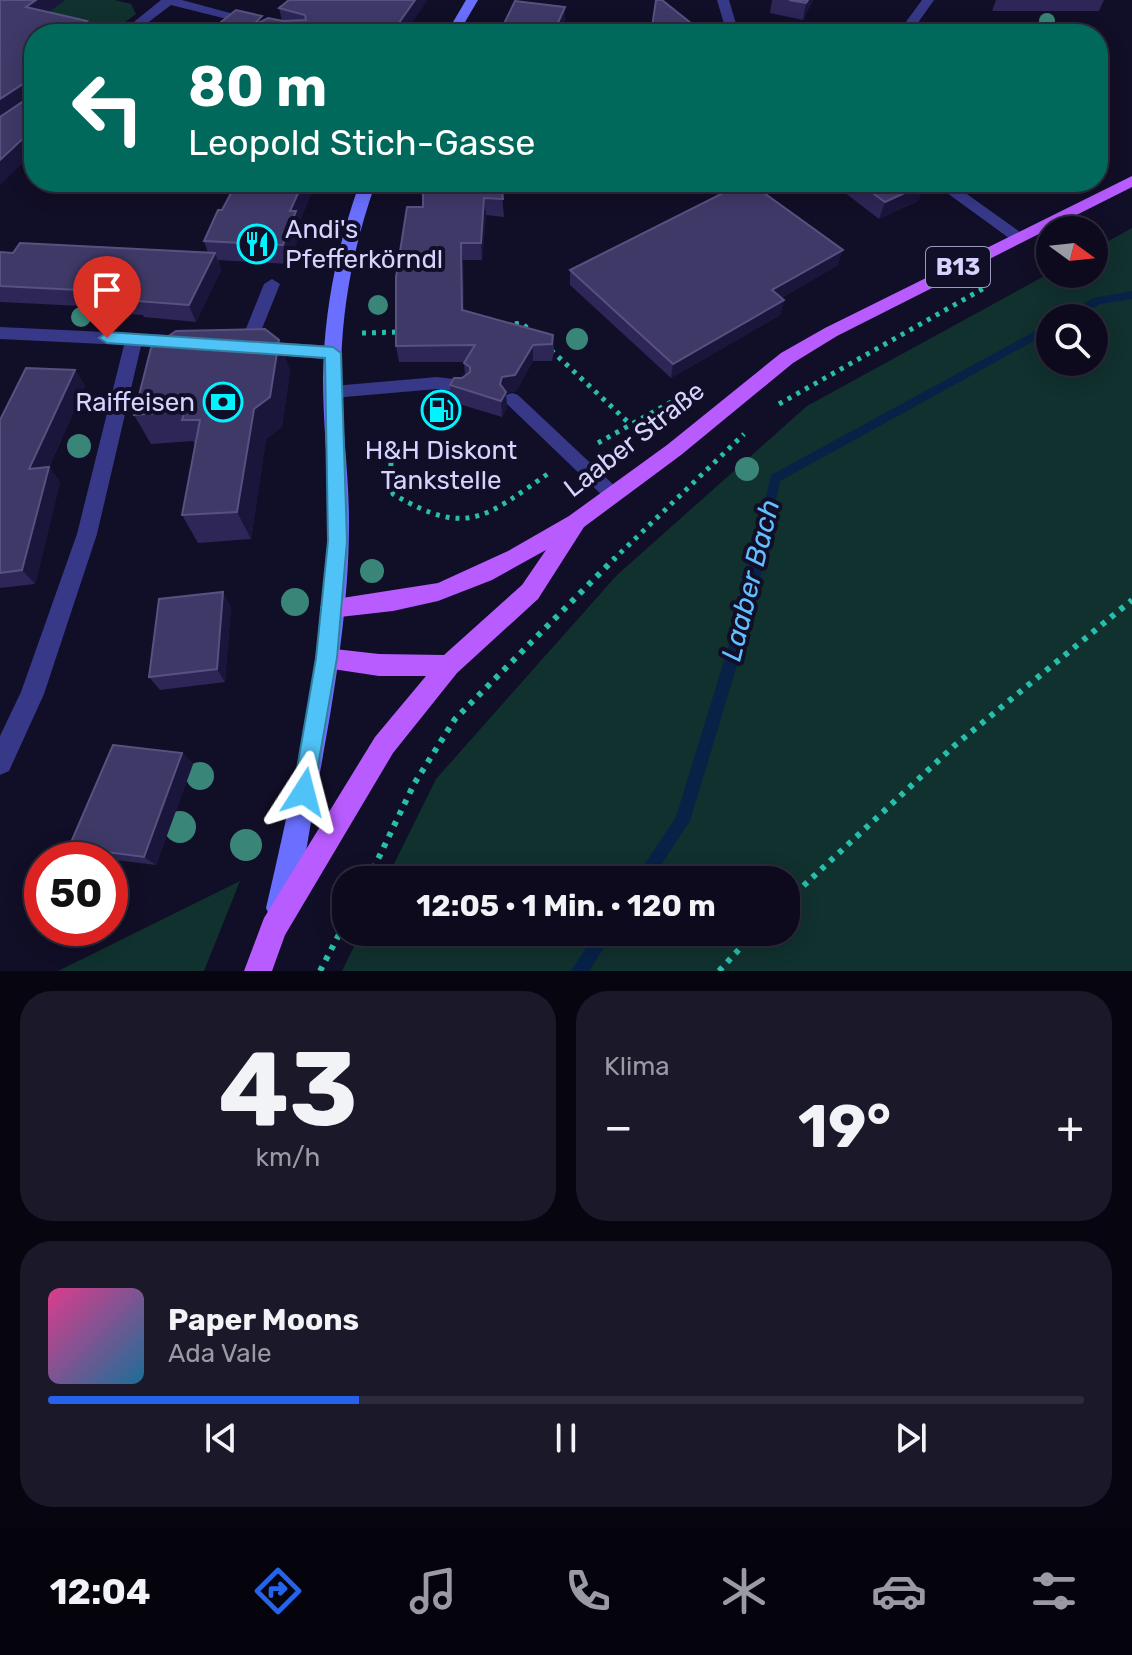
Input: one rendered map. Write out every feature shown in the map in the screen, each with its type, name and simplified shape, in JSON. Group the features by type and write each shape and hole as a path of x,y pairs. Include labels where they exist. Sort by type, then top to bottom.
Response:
{"main road":[{"path":"458,24 472,0"},
{"name":"Laaber Straße","path":"272,934 384,745 449,666 530,592 577,521 674,450 787,358 831,332 1132,181"},
{"path":"272,934 300,818 326,658 338,526 333,353 339,280 351,228 364,192"},
{"path":"331,608 413,598 452,588 502,564 577,521"},
{"path":"326,658 379,665 449,666"},
{"name":"B13","path":"258,971 272,934"}],"street":[{"path":"138,24 168,0 263,24"},
{"path":"723,0 730,24"},
{"path":"910,24 928,0"},
{"path":"954,192 1019,237"},
{"path":"0,333 205,344"},
{"path":"0,763 32,694 87,534 134,339"},
{"path":"240,346 333,353"}],"lane":[{"path":"240,346 272,284"},
{"path":"333,392 437,383 462,386"},
{"path":"512,399 612,494"}],"path":[{"path":"774,407 994,283"},
{"path":"499,325 522,323 533,333"},
{"path":"372,334 403,332"},
{"path":"391,462 390,485 393,494 451,520 467,520 484,514 629,423 543,343"},
{"path":"375,866 414,784 455,719 638,534 754,424"},
{"path":"800,889 915,778 1055,658 1132,600"},
{"path":"320,971 332,946"},
{"path":"719,971 742,946"}],"green space":[{"path":"0,0 115,0 131,4 136,14 122,24 24,24"},
{"path":"1132,228 1132,971 342,971 354,946 800,946 800,866 393,866 436,779 617,575 807,406 1036,281 1036,288 1108,288 1108,241"},
{"path":"693,395 655,435 647,438 635,435 632,428"},
{"path":"240,881 204,971 58,971 109,946 128,946 128,936"}],"building":[{"path":"0,0 36,0 26,7 87,21 83,24 24,24 24,83 0,99"},
{"path":"289,0 415,0 398,24 256,24 268,18 306,20 305,15 279,8"},
{"path":"656,0 662,0 692,24 652,24"},
{"path":"515,1 565,7 557,24 504,24"},
{"path":"236,10 262,16 254,24 218,24"},
{"path":"24,101 24,138 0,160 0,117"},
{"path":"232,192 299,192 290,211 296,211 283,245 204,241 218,210 222,210"},
{"path":"423,192 502,192 503,199 484,198 481,243 461,243 462,310 553,335 552,344 533,345 515,375 502,377 500,384 506,392 501,401 450,385 454,378 462,378 470,372 470,367 464,363 475,345 396,346 396,277 407,207 423,207"},
{"path":"725,192 763,192 843,250 772,290 784,300 673,364 570,270"},
{"path":"872,192 907,192 885,202"},
{"path":"20,243 215,253 189,305 118,298 118,292 0,286 0,252 13,253"},
{"path":"265,329 279,340 270,397 254,409 237,512 182,515 200,420 182,420 185,411 134,415 151,348 176,331"},
{"path":"26,368 75,370 29,469 49,467 22,570 0,573 0,420"},
{"path":"223,592 217,669 149,677 159,599"},
{"path":"113,745 182,753 144,857 128,855 128,842 71,842"}],"waterway":[{"name":"Laaber Bach","path":"1092,304 1132,295"},
{"name":"Laaber Bach","path":"651,866 682,821 747,609 775,478 1036,335"},
{"name":"Laaber Bach","path":"579,971 596,946"}],"place":[{"name":"Andi's Pfefferkörndl","path":"257,244"},
{"name":"Raiffeisen","path":"223,402"},
{"name":"H&H Diskont Tankstelle","path":"441,410"}],"route":[{"path":"107,338 333,353 338,541 326,658 304,792"}]}
